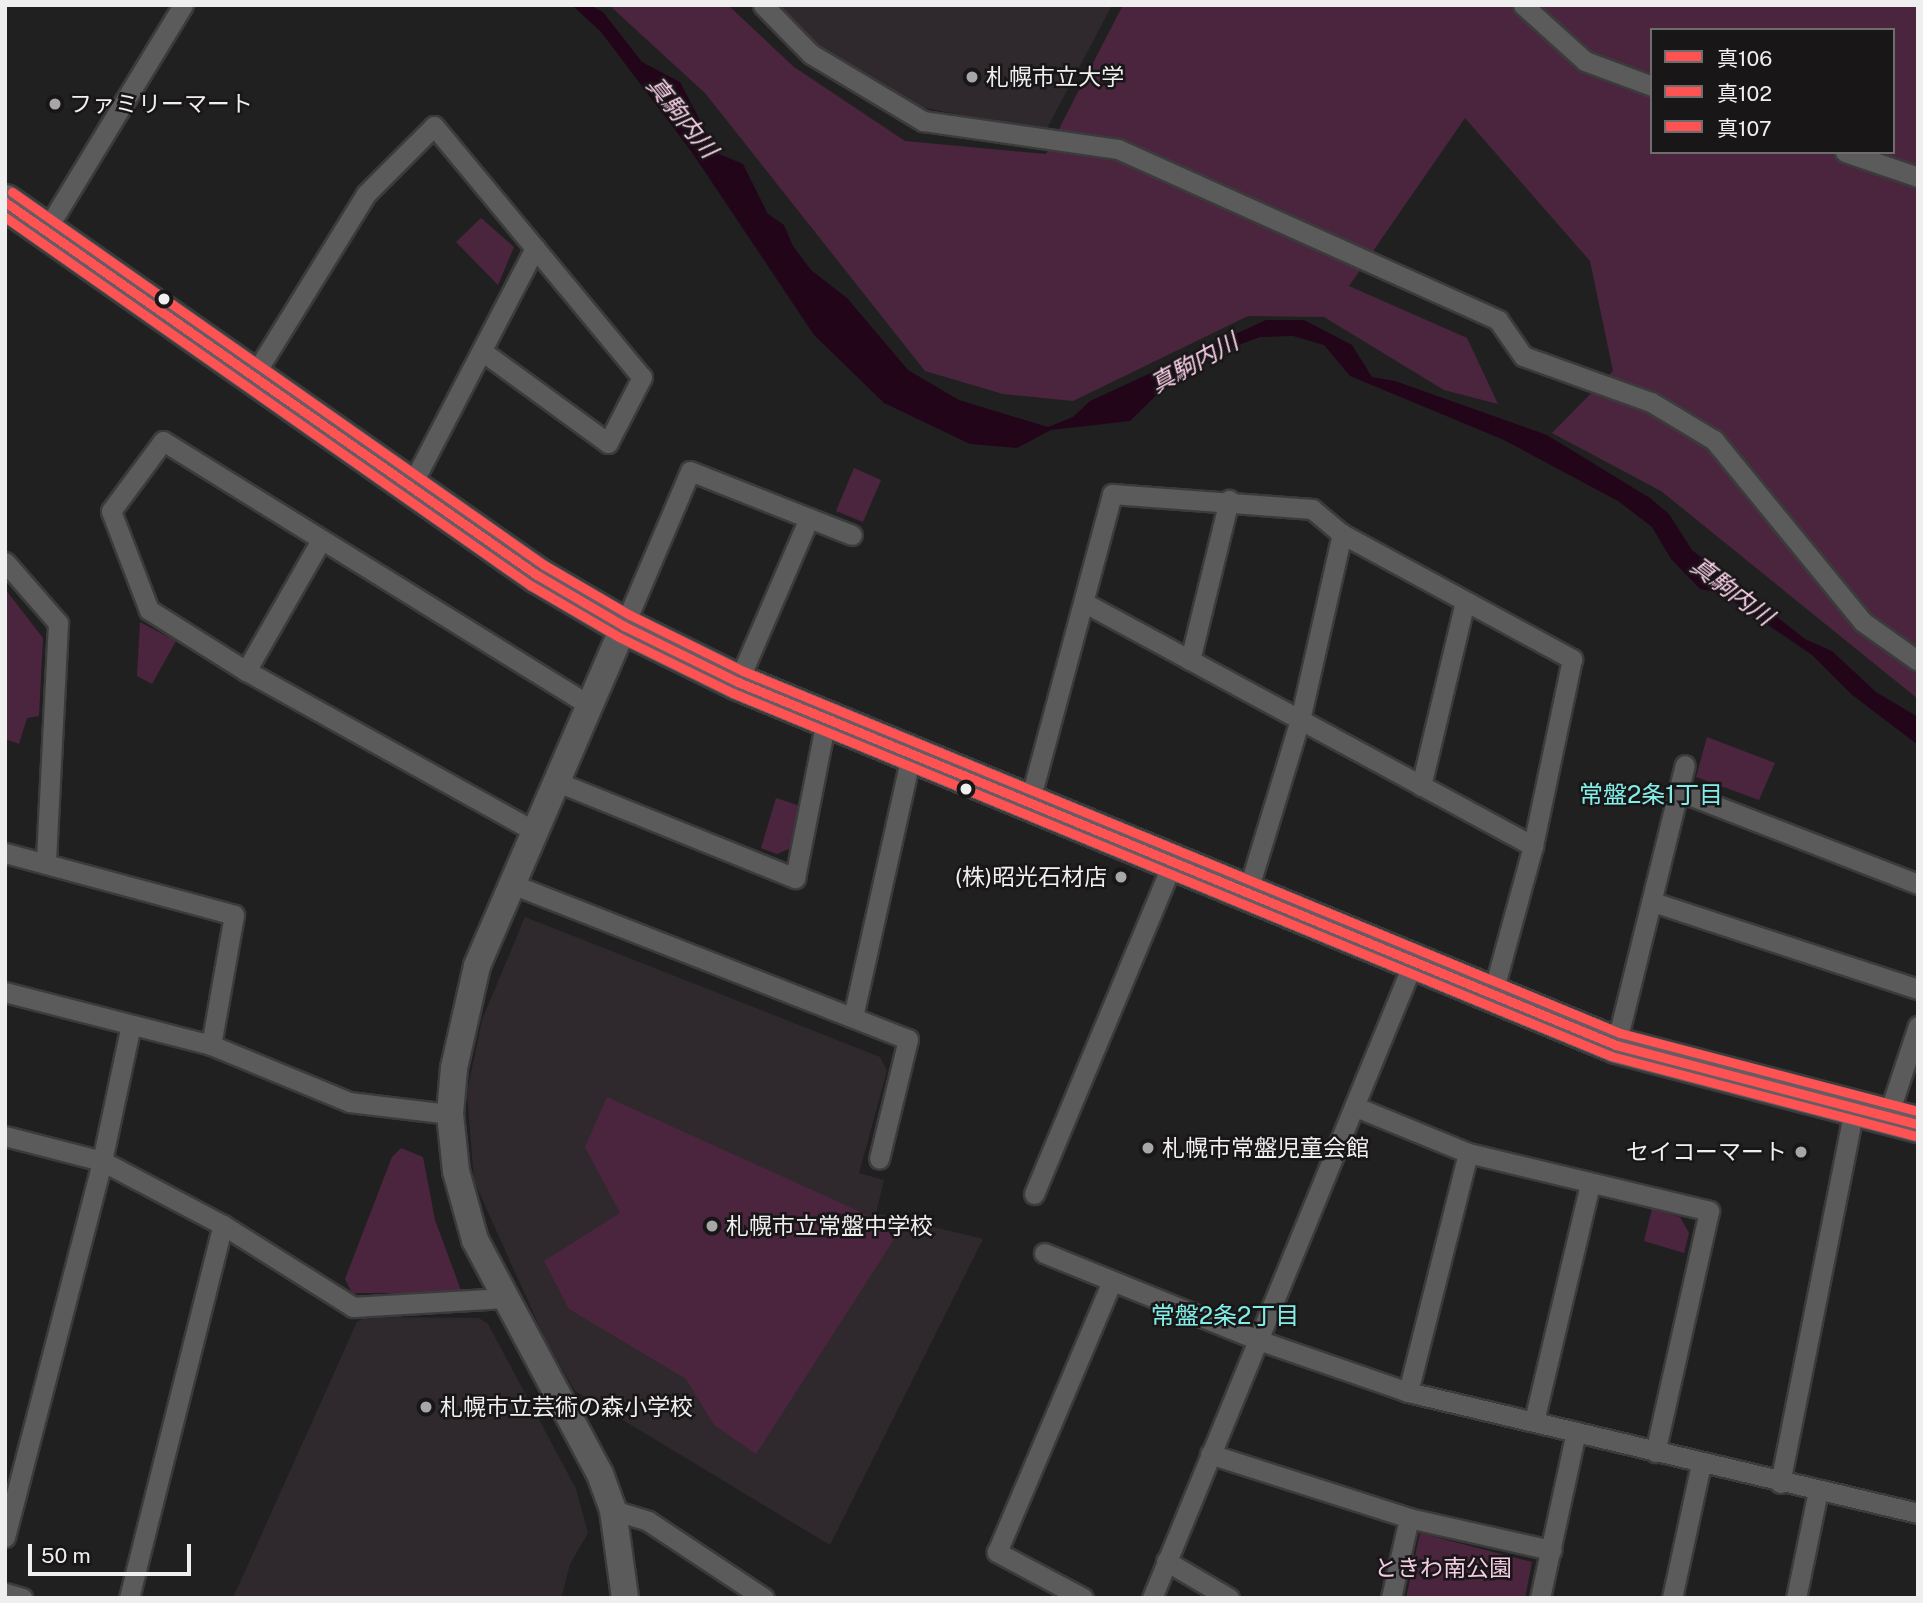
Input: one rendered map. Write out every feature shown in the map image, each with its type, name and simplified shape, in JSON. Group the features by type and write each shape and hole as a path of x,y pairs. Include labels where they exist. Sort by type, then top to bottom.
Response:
{"highway":[{"path":"5,202 537,575 624,626 738,682 1172,864 1616,1045 1903,1120"}],"street":[{"path":"45,232 183,5"},
{"path":"763,5 811,54 923,121 1118,149 1498,320 1523,356 1651,402 1714,439 1863,622 1918,662"},
{"path":"1537,10 1585,61 1650,85"},
{"path":"253,376 366,194 434,125 642,377 608,443 482,351"},
{"path":"1851,154 1918,177"},
{"path":"411,488 535,248"},
{"path":"534,831 246,671 149,610 111,511 163,441 320,542 589,705"},
{"path":"625,1598 613,1510 573,1417 504,1298 475,1240 456,1171 450,1114 454,1068 477,966 690,471 852,535"},
{"path":"1029,804 1085,603 1112,494 1229,500 1312,509 1342,534 1572,659 1533,846 1492,996"},
{"path":"1190,660 1229,500"},
{"path":"738,682 809,518"},
{"path":"1247,894 1300,720 1342,534"},
{"path":"246,671 320,542"},
{"path":"5,562 58,623 46,864"},
{"path":"1421,786 1465,601"},
{"path":"1085,603 1533,846"},
{"path":"555,781 795,878 826,720"},
{"path":"853,1017 911,755"},
{"path":"1616,1045 1685,765"},
{"path":"1678,791 1918,884"},
{"path":"5,853 234,915 211,1045"},
{"path":"1034,1194 1172,864"},
{"path":"512,884 908,1039 879,1159"},
{"path":"1653,902 1918,989"},
{"path":"1152,1598 1413,963"},
{"path":"5,992 211,1045 349,1102 450,1114"},
{"path":"5,1537 102,1161 131,1025"},
{"path":"1903,1120 1918,1026"},
{"path":"1356,1107 1468,1153 1709,1211 1655,1452"},
{"path":"1780,1483 1854,1108"},
{"path":"5,1136 102,1161 223,1226 353,1307 504,1298"},
{"path":"1408,1392 1468,1153"},
{"path":"1534,1420 1590,1184"},
{"path":"129,1598 223,1226"},
{"path":"1044,1253 1258,1340 1408,1392 1534,1420 1780,1483 1918,1513"},
{"path":"1083,1598 997,1552 1112,1281"},
{"path":"1540,1598 1576,1432"},
{"path":"1210,1454 1409,1518 1550,1550"},
{"path":"1672,1598 1701,1464"},
{"path":"1796,1598 1818,1491"},
{"path":"613,1510 648,1521 758,1596"},
{"path":"1391,1598 1409,1518"},
{"path":"1166,1561 1229,1598"},
{"path":"5,1593 22,1598"}],"shaded area":[{"name":"札幌市立大学","path":"776,5 1112,5 1045,132 921,107 819,47"},
{"name":"札幌市立常盤中学校","path":"525,917 880,1057 887,1071 859,1173 884,1180 876,1213 983,1239 830,1545 575,1391 545,1339 474,1181 467,1092 482,1020"},
{"name":"札幌市立芸術の森小学校","path":"366,1317 479,1318 488,1324 576,1489 588,1533 570,1564 561,1598 233,1598 357,1322"}],"green space":[{"path":"609,5 728,5 794,67 905,141 1046,154 1123,5 1918,5 1918,699 1661,491 1552,433 1613,371 1590,261 1465,118 1349,286 1467,338 1498,404 1444,390 1324,317 1248,316 1073,401 1003,394 925,371 705,93"},
{"path":"481,218 514,247 498,285 456,242"},
{"path":"854,468 881,480 863,522 836,511"},
{"path":"5,589 43,638 39,716 27,718 19,744 5,739"},
{"path":"140,622 176,641 152,684 137,676"},
{"path":"1707,737 1775,763 1759,800 1696,777"},
{"path":"776,798 800,806 789,849 777,854 761,848"},
{"path":"607,1097 900,1230 756,1454 714,1425 686,1379 569,1309 544,1261 620,1213 585,1147"},
{"path":"401,1148 423,1157 435,1220 462,1293 352,1293 345,1279 392,1157"},
{"path":"1652,1209 1680,1217 1689,1233 1684,1253 1644,1241"},
{"name":"ときわ南公園","path":"1420,1533 1532,1562 1525,1598 1406,1598"}],"water":[{"name":"真駒内川","path":"572,5 590,5 603,12 642,62 680,82 717,153 743,164 768,214 784,225 793,246 811,270 847,298 908,370 959,400 1048,427 1073,417 1090,401 1266,320 1304,320 1352,345 1372,377 1395,381 1547,435 1650,498 1669,514 1692,550 1805,639 1832,651 1876,692 1918,717 1918,745 1851,694 1812,655 1721,593 1700,589 1671,559 1652,527 1618,501 1504,440 1350,376 1324,345 1293,336 1260,337 1215,354 1171,381 1130,421 1051,430 1017,448 970,444 884,403 814,335 691,151 601,32"}],"transit line":[{"name":"真107","path":"12,192 544,565 630,615 743,671 1620,1033 1918,1111"},
{"name":"真106","path":"5,202 537,575 624,626 738,682 1616,1045 1918,1124"},
{"name":"真102","path":"5,217 530,585 619,637 733,693 1611,1056 1915,1136"}],"place":[{"name":"札幌市立大学","path":"972,77"},
{"name":"ファミリーマート","path":"55,104"},
{"name":"(株)昭光石材店","path":"1121,877"},
{"name":"札幌市常盤児童会館","path":"1148,1148"},
{"name":"セイコーマート","path":"1801,1152"},
{"name":"札幌市立常盤中学校","path":"712,1226"},
{"name":"札幌市立芸術の森小学校","path":"426,1407"}],"district":[{"name":"常盤2条1丁目","path":"1651,795"},
{"name":"常盤2条2丁目","path":"1225,1316"}]}
